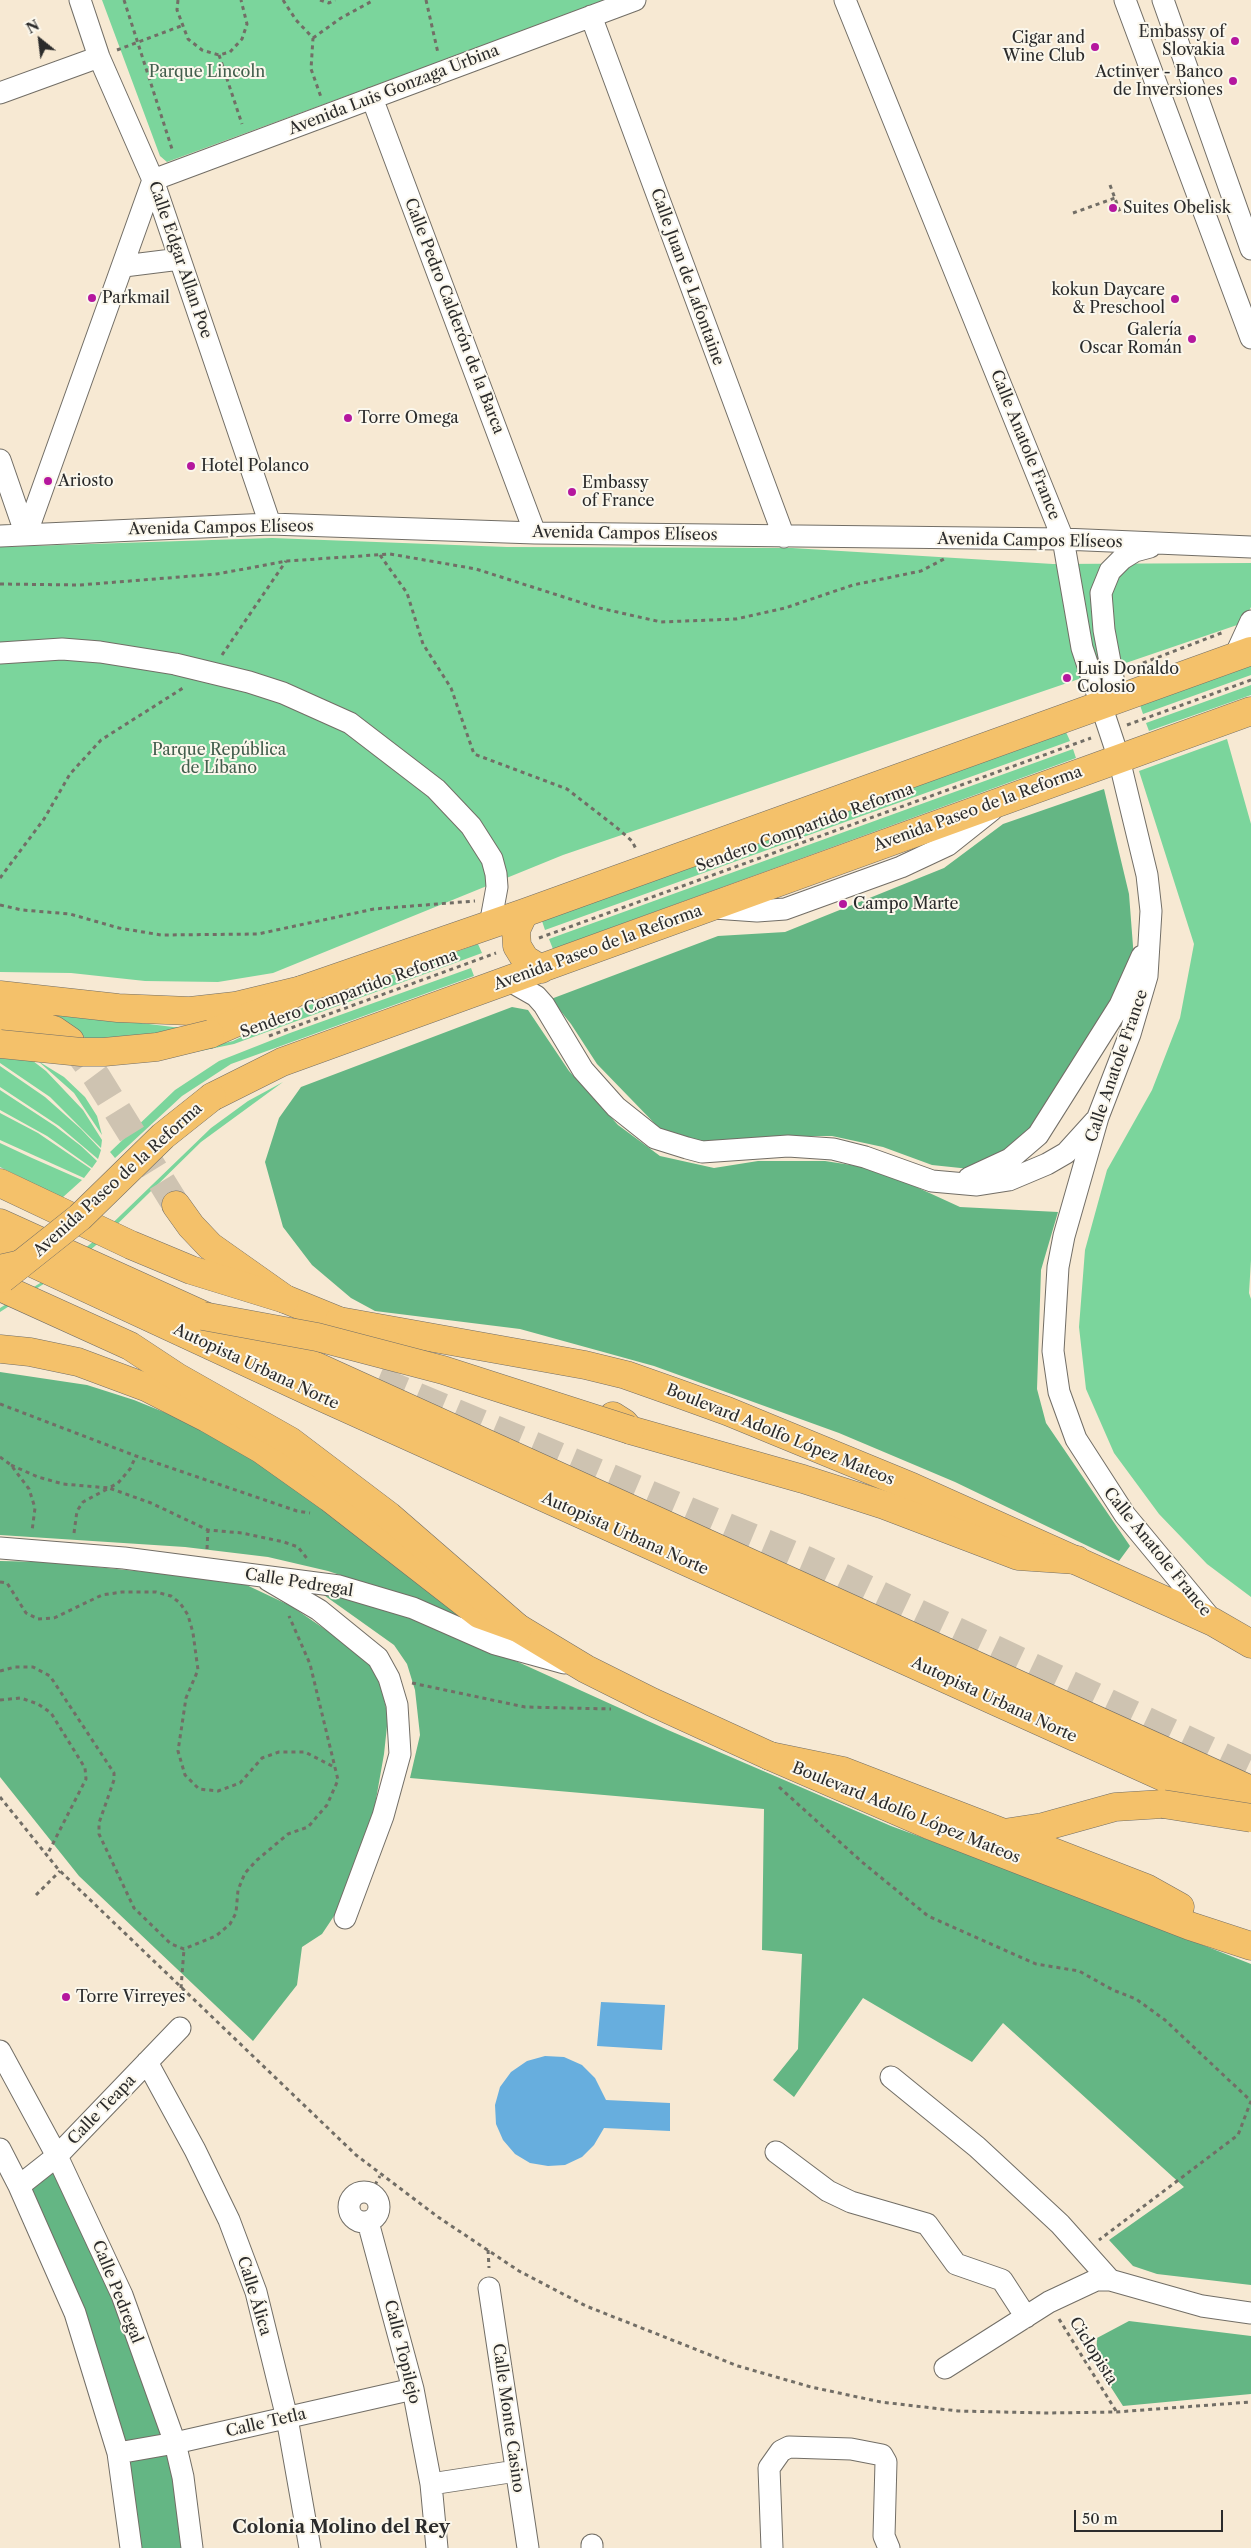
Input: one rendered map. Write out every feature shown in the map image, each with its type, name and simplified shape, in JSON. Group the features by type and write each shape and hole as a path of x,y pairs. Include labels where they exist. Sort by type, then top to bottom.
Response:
{"main road":[{"path":"0,1044 82,1052 104,1052 156,1047 210,1034 258,1013 300,990 493,912 524,913 1242,654"},
{"name":"Avenida Paseo de la Reforma","path":"5,1265 80,1217 186,1115 234,1084 282,1062 1251,711"},
{"path":"524,913 516,930 517,946 525,959 541,969"},
{"path":"0,995 118,1008 190,1010 235,1006 300,990"},
{"path":"0,1018 35,1024 54,1030 70,1040"},
{"path":"0,1183 131,1245 191,1270 285,1299"},
{"path":"176,1205 191,1226 210,1246 285,1299"},
{"name":"Autopista Urbana Norte","path":"0,1223 1251,1790"},
{"name":"Autopista Urbana Norte","path":"5,1265 350,1410 1251,1817"},
{"path":"0,1287 130,1346 177,1377 266,1426 316,1458 433,1552 518,1628"},
{"name":"Boulevard Adolfo López Mateos","path":"285,1299 339,1321 543,1356 626,1375 736,1414 912,1487 1077,1560 1214,1622 1251,1644"},
{"path":"0,1304 94,1348 177,1377"},
{"path":"203,1316 317,1337 480,1381 630,1430 803,1479 964,1534 1018,1556 1077,1560"},
{"path":"339,1321 348,1329 361,1335 532,1386 600,1409 618,1418 630,1430"},
{"path":"0,1349 30,1352 78,1362 148,1388 208,1418 261,1449 338,1504 479,1614 518,1628"},
{"path":"480,1381 532,1386"},
{"name":"Boulevard Adolfo López Mateos","path":"518,1628 586,1669 770,1756 929,1825 1190,1926 1241,1943"},
{"path":"770,1756 843,1770 1146,1888 1241,1943"},
{"path":"1004,1832 1043,1827 1095,1811 1139,1804 1163,1804 1251,1817"}],"street":[{"name":"Calle Edgar Allan Poe","path":"80,0 99,57 153,180 270,524"},
{"name":"Avenida Luis Gonzaga Urbina","path":"153,180 372,98 441,61 591,16 635,0"},
{"name":"Calle Anatole France","path":"844,0 1063,539 1082,648 1116,699 1119,759 1147,875 1150,911 1150,956 1143,995 1098,1117 1079,1181 1058,1266 1052,1351 1059,1392 1076,1439 1108,1492 1214,1622"},
{"path":"1125,0 1251,338"},
{"path":"1164,0 1251,249"},
{"name":"Calle Juan de Lafontaine","path":"591,16 784,537"},
{"path":"0,93 99,57"},
{"name":"Calle Pedro Calderón de la Barca","path":"372,98 535,533"},
{"path":"26,534 124,266 153,180"},
{"path":"124,266 180,259"},
{"path":"0,460 26,534"},
{"name":"Avenida Campos Elíseos","path":"0,536 270,524 535,533 1063,539 1251,547"},
{"path":"1116,699 1102,611 1101,593 1110,571 1122,559 1135,551 1159,544"},
{"path":"1242,625 1242,654"},
{"path":"0,653 62,649 100,652 210,672 283,693 318,707 350,723 410,768 456,809 484,844 492,859 496,874 493,912"},
{"path":"946,1184 992,1169 1019,1153 1038,1135 1120,1006 1150,935"},
{"path":"508,980 527,990 544,1005 583,1070 597,1088 616,1106 655,1138 702,1152 788,1146 833,1149 865,1157 917,1177 946,1184 993,1183 1028,1173 1066,1153 1098,1117"},
{"name":"Calle Pedregal","path":"0,1548 25,1548 74,1553 267,1580 339,1586 412,1608 495,1644 586,1669"},
{"path":"267,1580 319,1610 354,1636 378,1658 389,1678 396,1705 400,1754 384,1816 345,1918"},
{"name":"Calle Teapa","path":"19,2186 57,2156 180,2028"},
{"name":"Calle Pedregal","path":"0,2051 57,2156 122,2295 175,2443 183,2477 192,2548"},
{"name":"Calle Álica","path":"147,2062 195,2150 229,2220 256,2292 287,2418 310,2548"},
{"path":"891,2077 977,2147 1060,2224 1110,2280"},
{"path":"0,2149 19,2186 75,2313 118,2453 131,2548"},
{"path":"776,2152 828,2191 851,2202 926,2224 956,2264 1002,2280 1026,2317"},
{"name":"Calle Topilejo","path":"376,2184 352,2196 349,2205 351,2214 358,2221 368,2222 412,2389 431,2484 437,2548"},
{"path":"945,2368 1049,2302 1096,2280 1110,2280 1202,2306 1251,2314"},
{"name":"Calle Monte Casino","path":"489,2288 528,2548"},
{"name":"Calle Tetla","path":"118,2453 175,2443 412,2389"},
{"path":"772,2548 769,2468 781,2450 789,2448 851,2449 882,2455 886,2462 884,2536 889,2548"},
{"path":"431,2484 516,2472"}],"path":[{"path":"124,0 172,149 181,146"},
{"path":"178,0 177,10 181,26 194,46 219,55 230,52 242,40 247,24 241,0"},
{"path":"283,0 296,20 313,38 312,69 328,115"},
{"path":"320,0 329,3 335,0"},
{"path":"313,38 341,18 374,0"},
{"path":"426,0 441,61"},
{"path":"99,57 181,26"},
{"path":"441,61 446,49"},
{"path":"219,55 242,124"},
{"path":"429,55 441,61"},
{"path":"311,98 329,92"},
{"path":"233,127 250,120"},
{"path":"1110,185 1120,212"},
{"path":"1073,213 1115,198"},
{"path":"0,584 80,585 217,574 287,561 390,554 476,569 595,608 662,622 736,619 785,608 853,585 921,571 947,558"},
{"path":"380,555 406,593 423,644 451,688 474,754 567,789 632,841 645,869"},
{"path":"0,878 44,819 70,774 101,740 210,672 287,561"},
{"path":"1139,728 1137,721 1116,699 1242,625"},
{"path":"1127,725 1251,680"},
{"path":"1076,736 1080,749"},
{"name":"Sendero Compartido Reforma","path":"547,934 1090,738"},
{"path":"0,905 22,910 70,914 119,928 160,935 258,934 374,909 493,912"},
{"name":"Sendero Compartido Reforma","path":"262,1038 499,952"},
{"path":"0,1404 136,1456 307,1513 338,1504"},
{"path":"74,1553 77,1511 83,1502 118,1483 130,1469 136,1456"},
{"path":"0,1457 38,1477 63,1484 109,1488 150,1503 208,1530 265,1537 298,1547 309,1562 308,1582"},
{"path":"12,1464 28,1490 35,1508 35,1522 25,1548"},
{"path":"0,1671 15,1667 33,1667 50,1676 114,1773 114,1780 99,1823 99,1834 134,1908 171,1944 184,1949 216,1936 230,1924 236,1912 238,1890 245,1873 257,1860 288,1834 308,1827 327,1805 338,1780 310,1664 299,1635 267,1580"},
{"path":"0,1582 6,1584 26,1613 38,1619 54,1618 102,1595 122,1592 156,1592 171,1596 180,1603 188,1615 194,1633 198,1670 186,1698 178,1751 185,1775 199,1789 218,1791 240,1783 262,1758 279,1752 305,1752 325,1760 335,1768"},
{"path":"389,1678 464,1696 525,1707 613,1709"},
{"path":"0,1700 22,1698 38,1704 52,1713 85,1768 86,1779 47,1855"},
{"path":"773,1783 862,1862 928,1916 1036,1964 1079,1971 1113,1990 1136,1999 1165,2020 1251,2101 1238,2135 1084,2251"},
{"path":"0,1797 60,1871 356,2155 376,2184 438,2217 546,2286 622,2322 738,2366 811,2387 916,2407 958,2411 1116,2412 1251,2402"},
{"path":"36,1895 60,1871"},
{"path":"180,1988 184,1949"},
{"name":"Ciclopista","path":"1049,2302 1116,2412"}],"green space":[{"name":"Parque Lincoln","path":"102,0 607,0 167,162 160,156"},
{"name":"Parque República de Líbano","path":"272,538 507,547 792,548 1053,564 1251,563 1251,607 1243,623 563,855 273,973 218,982 145,981 71,973 0,972 0,547"},
{"path":"1251,664 1251,675 1143,714 1140,705"},
{"path":"1251,685 1251,695 1149,731 1146,723"},
{"path":"1066,732 1070,741 545,930 542,921"},
{"path":"1227,739 1251,824 1251,1260 1249,1293 1251,1299 1251,1597 1207,1564 1159,1514 1114,1453 1086,1389 1079,1327 1085,1250 1107,1170 1152,1090 1180,1018 1194,944 1139,771"},
{"path":"1073,749 1076,758 553,949 549,939"},
{"path":"1104,789 1129,894 1134,959 1104,1041 1014,1151 970,1169 932,1165 883,1147 832,1136 772,1136 712,1145 661,1130 597,1064 571,1024 551,999 718,936 785,932 944,868 1003,824"},
{"path":"478,944 482,953 234,1044 152,1061 233,1041 304,1007"},
{"path":"471,968 474,976 231,1064 182,1096 115,1158 110,1152 175,1090 219,1061 290,1033"},
{"path":"512,1007 528,1010 569,1071 618,1125 660,1156 714,1168 758,1161 825,1161 877,1169 960,1207 1058,1212 1041,1270 1037,1389 1046,1423 1130,1546 1119,1561 955,1482 839,1433 654,1366 520,1329 375,1311 351,1298 312,1265 283,1227 265,1162 279,1118 301,1087"},
{"path":"37,1010 173,1027 196,1028 88,1043"},
{"path":"0,1056 33,1061 46,1071 83,1110 102,1140 101,1148 50,1097 0,1063"},
{"path":"38,1061 64,1077 85,1097 97,1116 102,1135 74,1093"},
{"path":"0,1066 45,1097 81,1129 101,1150 98,1159 59,1126 0,1087"},
{"path":"283,1082 201,1142 95,1246 67,1269 0,1312 0,1308 45,1280 94,1241 211,1128 248,1101"},
{"path":"0,1090 55,1126 81,1146 97,1161 92,1168 47,1136 0,1110"},
{"path":"0,1113 38,1133 91,1169 84,1178 0,1140"},
{"path":"0,1143 82,1180 62,1198 0,1167"},
{"path":"0,1372 87,1385 134,1400 176,1417 231,1446 273,1472 458,1612 455,1618 328,1571 268,1557 185,1547 0,1535"},
{"path":"0,1561 46,1562 238,1581 291,1606 364,1656 380,1681 388,1717 384,1754 372,1822 350,1892 322,1934 302,1947 297,1985 253,2041 79,1876 0,1777"},
{"path":"314,1588 399,1612 496,1652 668,1730 891,1826 1043,1882 1251,1964 1251,2285 1157,2274 1133,2266 1109,2240 1184,2187 1003,2023 972,2062 863,1998 794,2097 773,2080 798,2049 802,1954 762,1950 764,1809 410,1778 420,1735 415,1690 407,1664 394,1645"},
{"path":"57,2159 164,2426 189,2548 133,2548 117,2437 22,2187"},
{"path":"1129,2321 1251,2336 1251,2394 1123,2406 1096,2364 1097,2338"}],"water":[{"path":"601,2002 665,2005 662,2050 597,2046"},
{"path":"545,2056 564,2057 582,2065 595,2078 606,2100 670,2103 670,2131 604,2128 594,2145 582,2157 565,2165 548,2166 530,2163 515,2154 503,2140 496,2124 495,2105 500,2087 511,2072 527,2061"}],"tunnel":[{"path":"70,1041 96,1076 176,1205"},
{"path":"378,1380 808,1561 1251,1770"}],"place":[{"name":"Embassy of Slovakia","path":"1235,41"},
{"name":"Cigar and Wine Club","path":"1095,47"},
{"name":"Actinver - Banco de Inversiones","path":"1233,81"},
{"name":"Suites Obelisk","path":"1113,208"},
{"name":"Parkmail","path":"92,298"},
{"name":"kokun Daycare & Preschool","path":"1175,299"},
{"name":"Galería Oscar Román","path":"1192,339"},
{"name":"Torre Omega","path":"348,418"},
{"name":"Hotel Polanco","path":"191,466"},
{"name":"Ariosto","path":"48,481"},
{"name":"Embassy of France","path":"572,492"},
{"name":"Luis Donaldo Colosio","path":"1067,678"},
{"name":"Campo Marte","path":"843,904"},
{"name":"Torre Virreyes","path":"66,1997"}],"district":[{"name":"Colonia Molino del Rey","path":"341,2528"}]}
